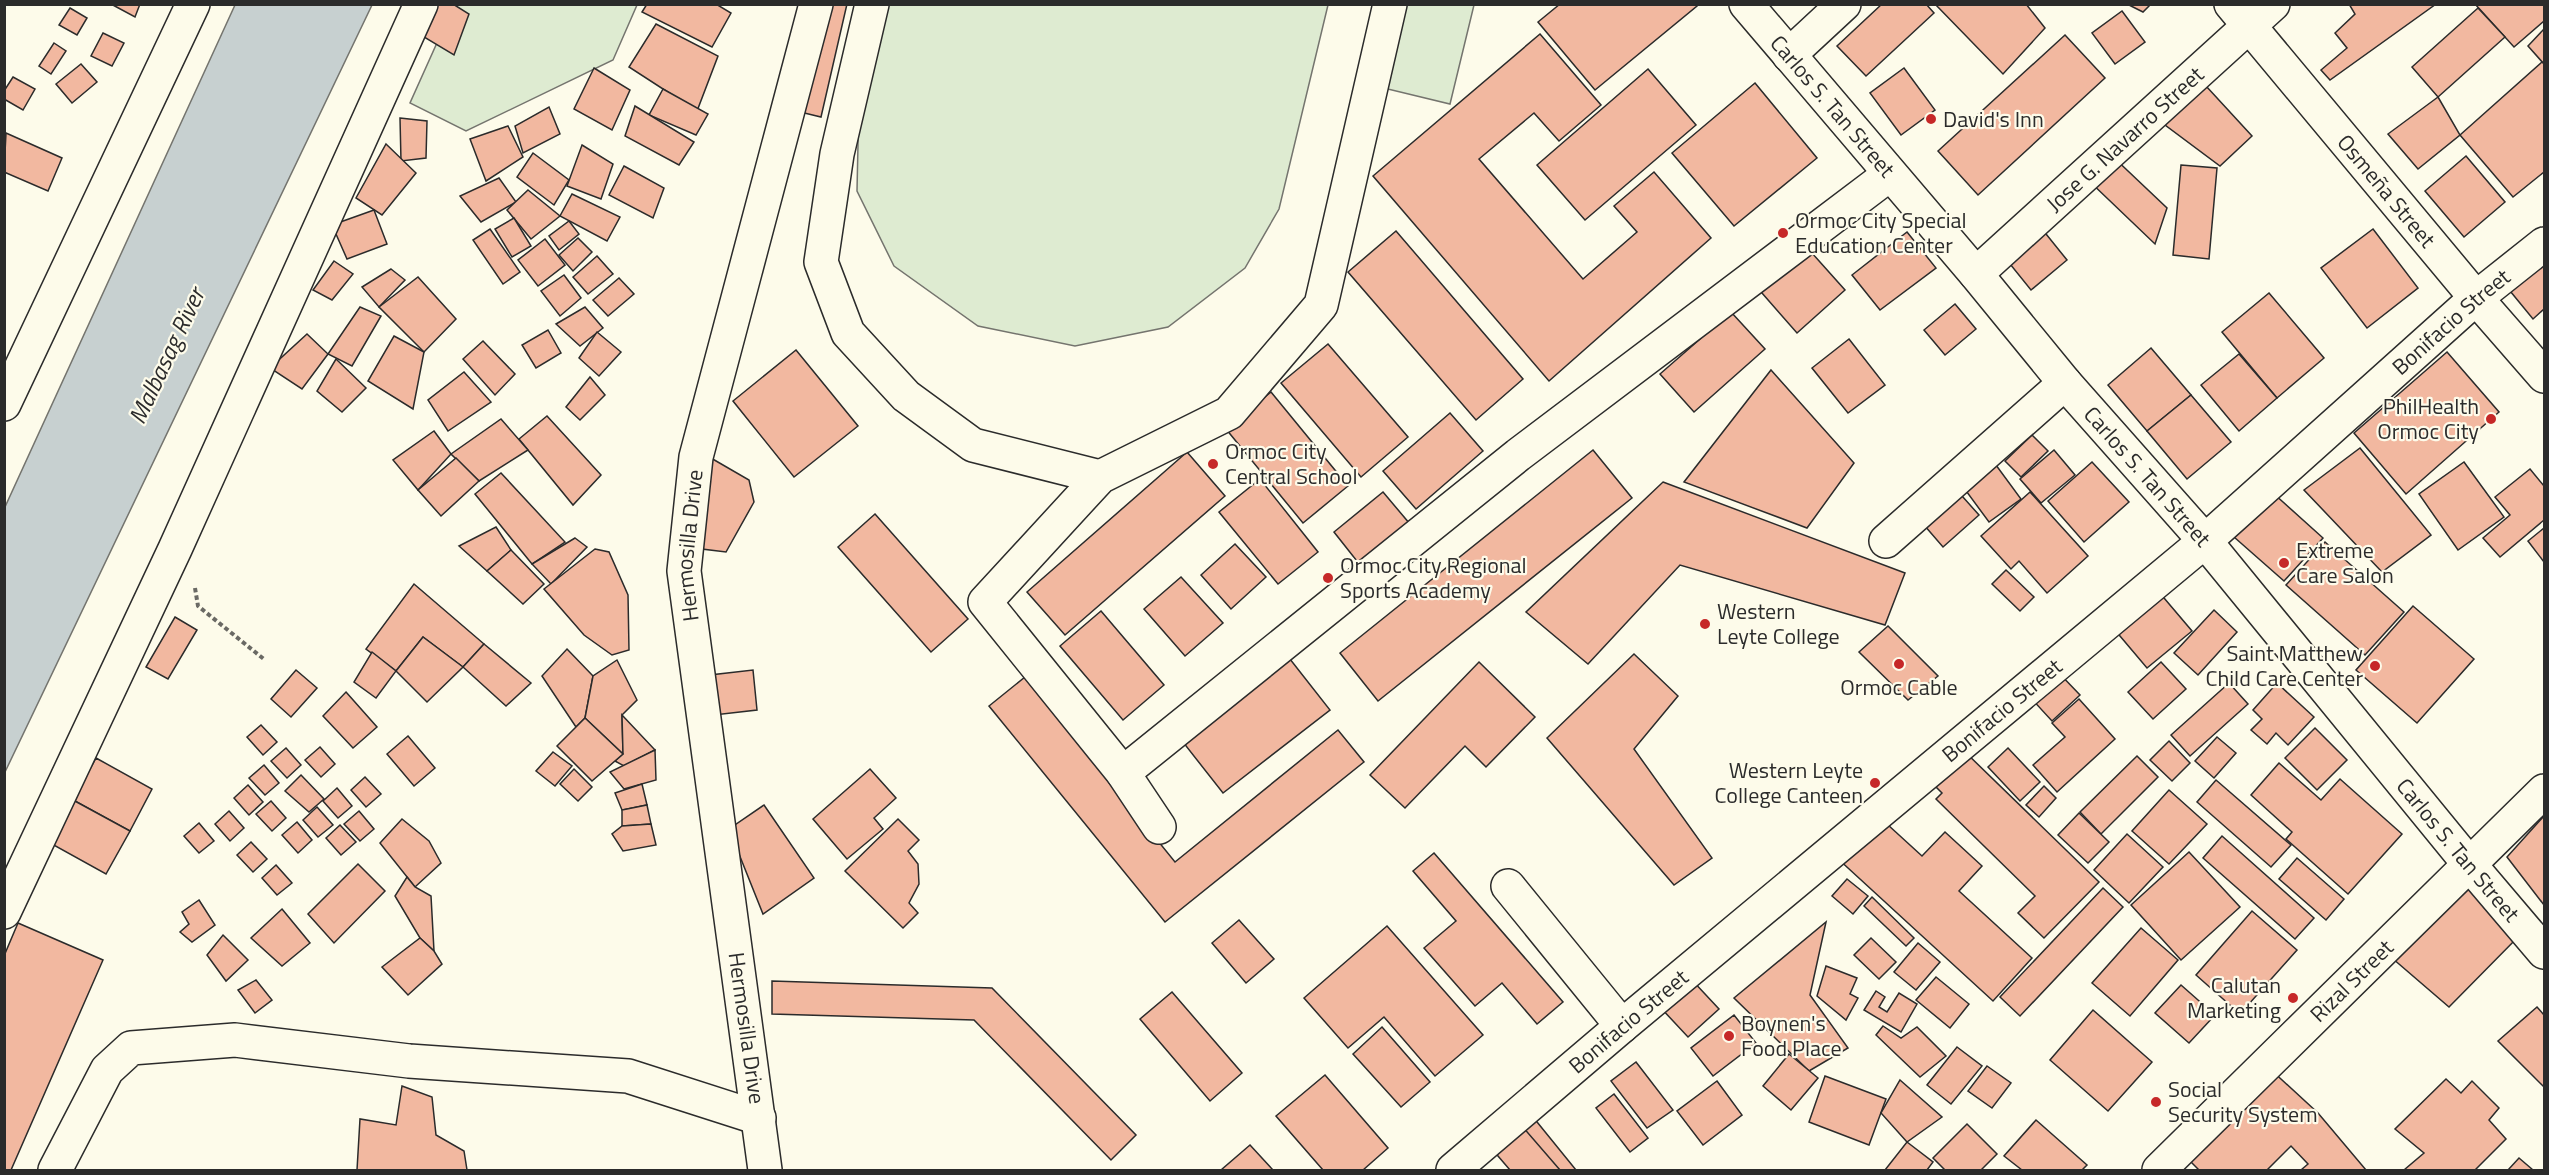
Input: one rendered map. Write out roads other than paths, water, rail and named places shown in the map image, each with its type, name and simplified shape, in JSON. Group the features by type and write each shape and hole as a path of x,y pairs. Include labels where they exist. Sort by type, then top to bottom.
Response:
{"street":[{"path":"4,404 192,4"},
{"path":"4,912 175,549 421,4"},
{"name":"Hermosilla Drive","path":"765,1170 684,571 696,457 816,4"},
{"path":"872,4 837,154 821,262 848,333 906,396 973,445 1100,477"},
{"path":"1159,827 1123,773 985,602 1100,477 1229,413 1321,305 1390,4"},
{"name":"Carlos S. Tan Street","path":"1746,4 1976,274 2065,383 2205,541 2544,952"},
{"path":"1789,55 1844,4"},
{"name":"Jose G. Navarro Street","path":"1976,274 2251,12"},
{"name":"Osmeña Street","path":"2251,12 2476,298 2544,376"},
{"path":"1123,773 1518,455 1890,174"},
{"name":"Bonifacio Street","path":"1453,1170 1622,1026 2205,541 2476,298 2544,244"},
{"path":"1886,541 2065,383"},
{"name":"Rizal Street","path":"2167,1168 2544,791"},
{"path":"1508,886 1622,1026"},
{"path":"55,1170 107,1070 131,1048 235,1040 409,1061 628,1076 759,1118"}],"water":[{"name":"Malbasag River","path":"235,5 372,5 5,772 5,507"}],"place":[{"name":"David's Inn","path":"1931,119"},
{"name":"Ormoc City Special Education Center","path":"1783,233"},
{"name":"PhilHealth Ormoc City","path":"2491,419"},
{"name":"Ormoc City Central School","path":"1213,464"},
{"name":"Extreme Care Salon","path":"2284,563"},
{"name":"Ormoc City Regional Sports Academy","path":"1328,578"},
{"name":"Western Leyte College","path":"1705,624"},
{"name":"Ormoc Cable","path":"1899,664"},
{"name":"Saint Matthew Child Care Center","path":"2375,666"},
{"name":"Western Leyte College Canteen","path":"1875,783"},
{"name":"Calutan Marketing","path":"2293,998"},
{"name":"Boynen's Food Place","path":"1729,1036"},
{"name":"Social Security System","path":"2156,1102"}]}
